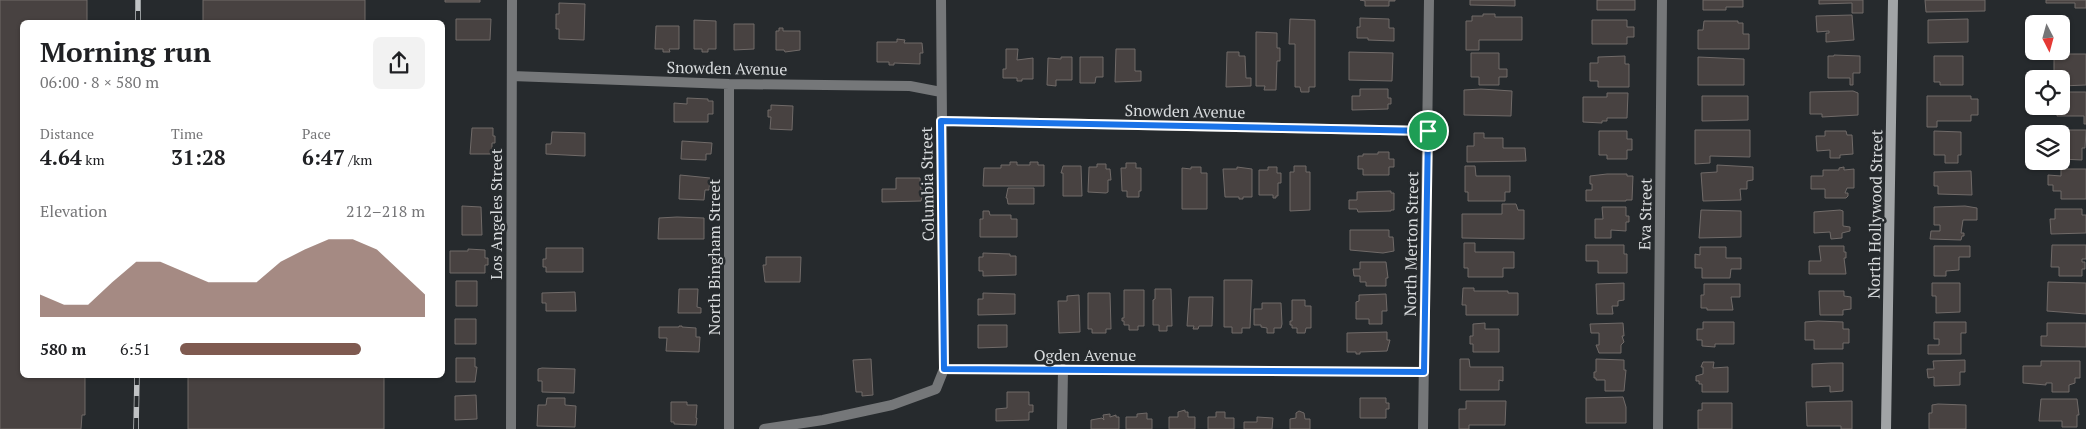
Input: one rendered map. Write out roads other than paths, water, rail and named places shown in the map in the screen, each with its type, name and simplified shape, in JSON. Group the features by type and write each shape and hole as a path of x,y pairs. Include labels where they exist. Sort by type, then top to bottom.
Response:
{"main road":[{"name":"North Hollywood Street","path":"1886,429 1894,0"}],"street":[{"name":"Los Angeles Street","path":"511,429 512,0"},
{"name":"Columbia Street","path":"941,0 944,369"},
{"name":"North Merton Street","path":"1423,429 1429,0"},
{"name":"Eva Street","path":"1658,429 1662,0"},
{"name":"Snowden Avenue","path":"512,76 730,84 910,86 941,92"},
{"name":"North Bingham Street","path":"730,84 730,429"},
{"name":"Snowden Avenue","path":"941,121 1428,131"},
{"name":"Ogden Avenue","path":"944,369 1424,372"},
{"path":"764,429 823,425 892,405 936,389 944,369"},
{"path":"1062,429 1063,370"}],"railway":[{"path":"138,0 138,20"},
{"path":"136,429 137,378"}]}
